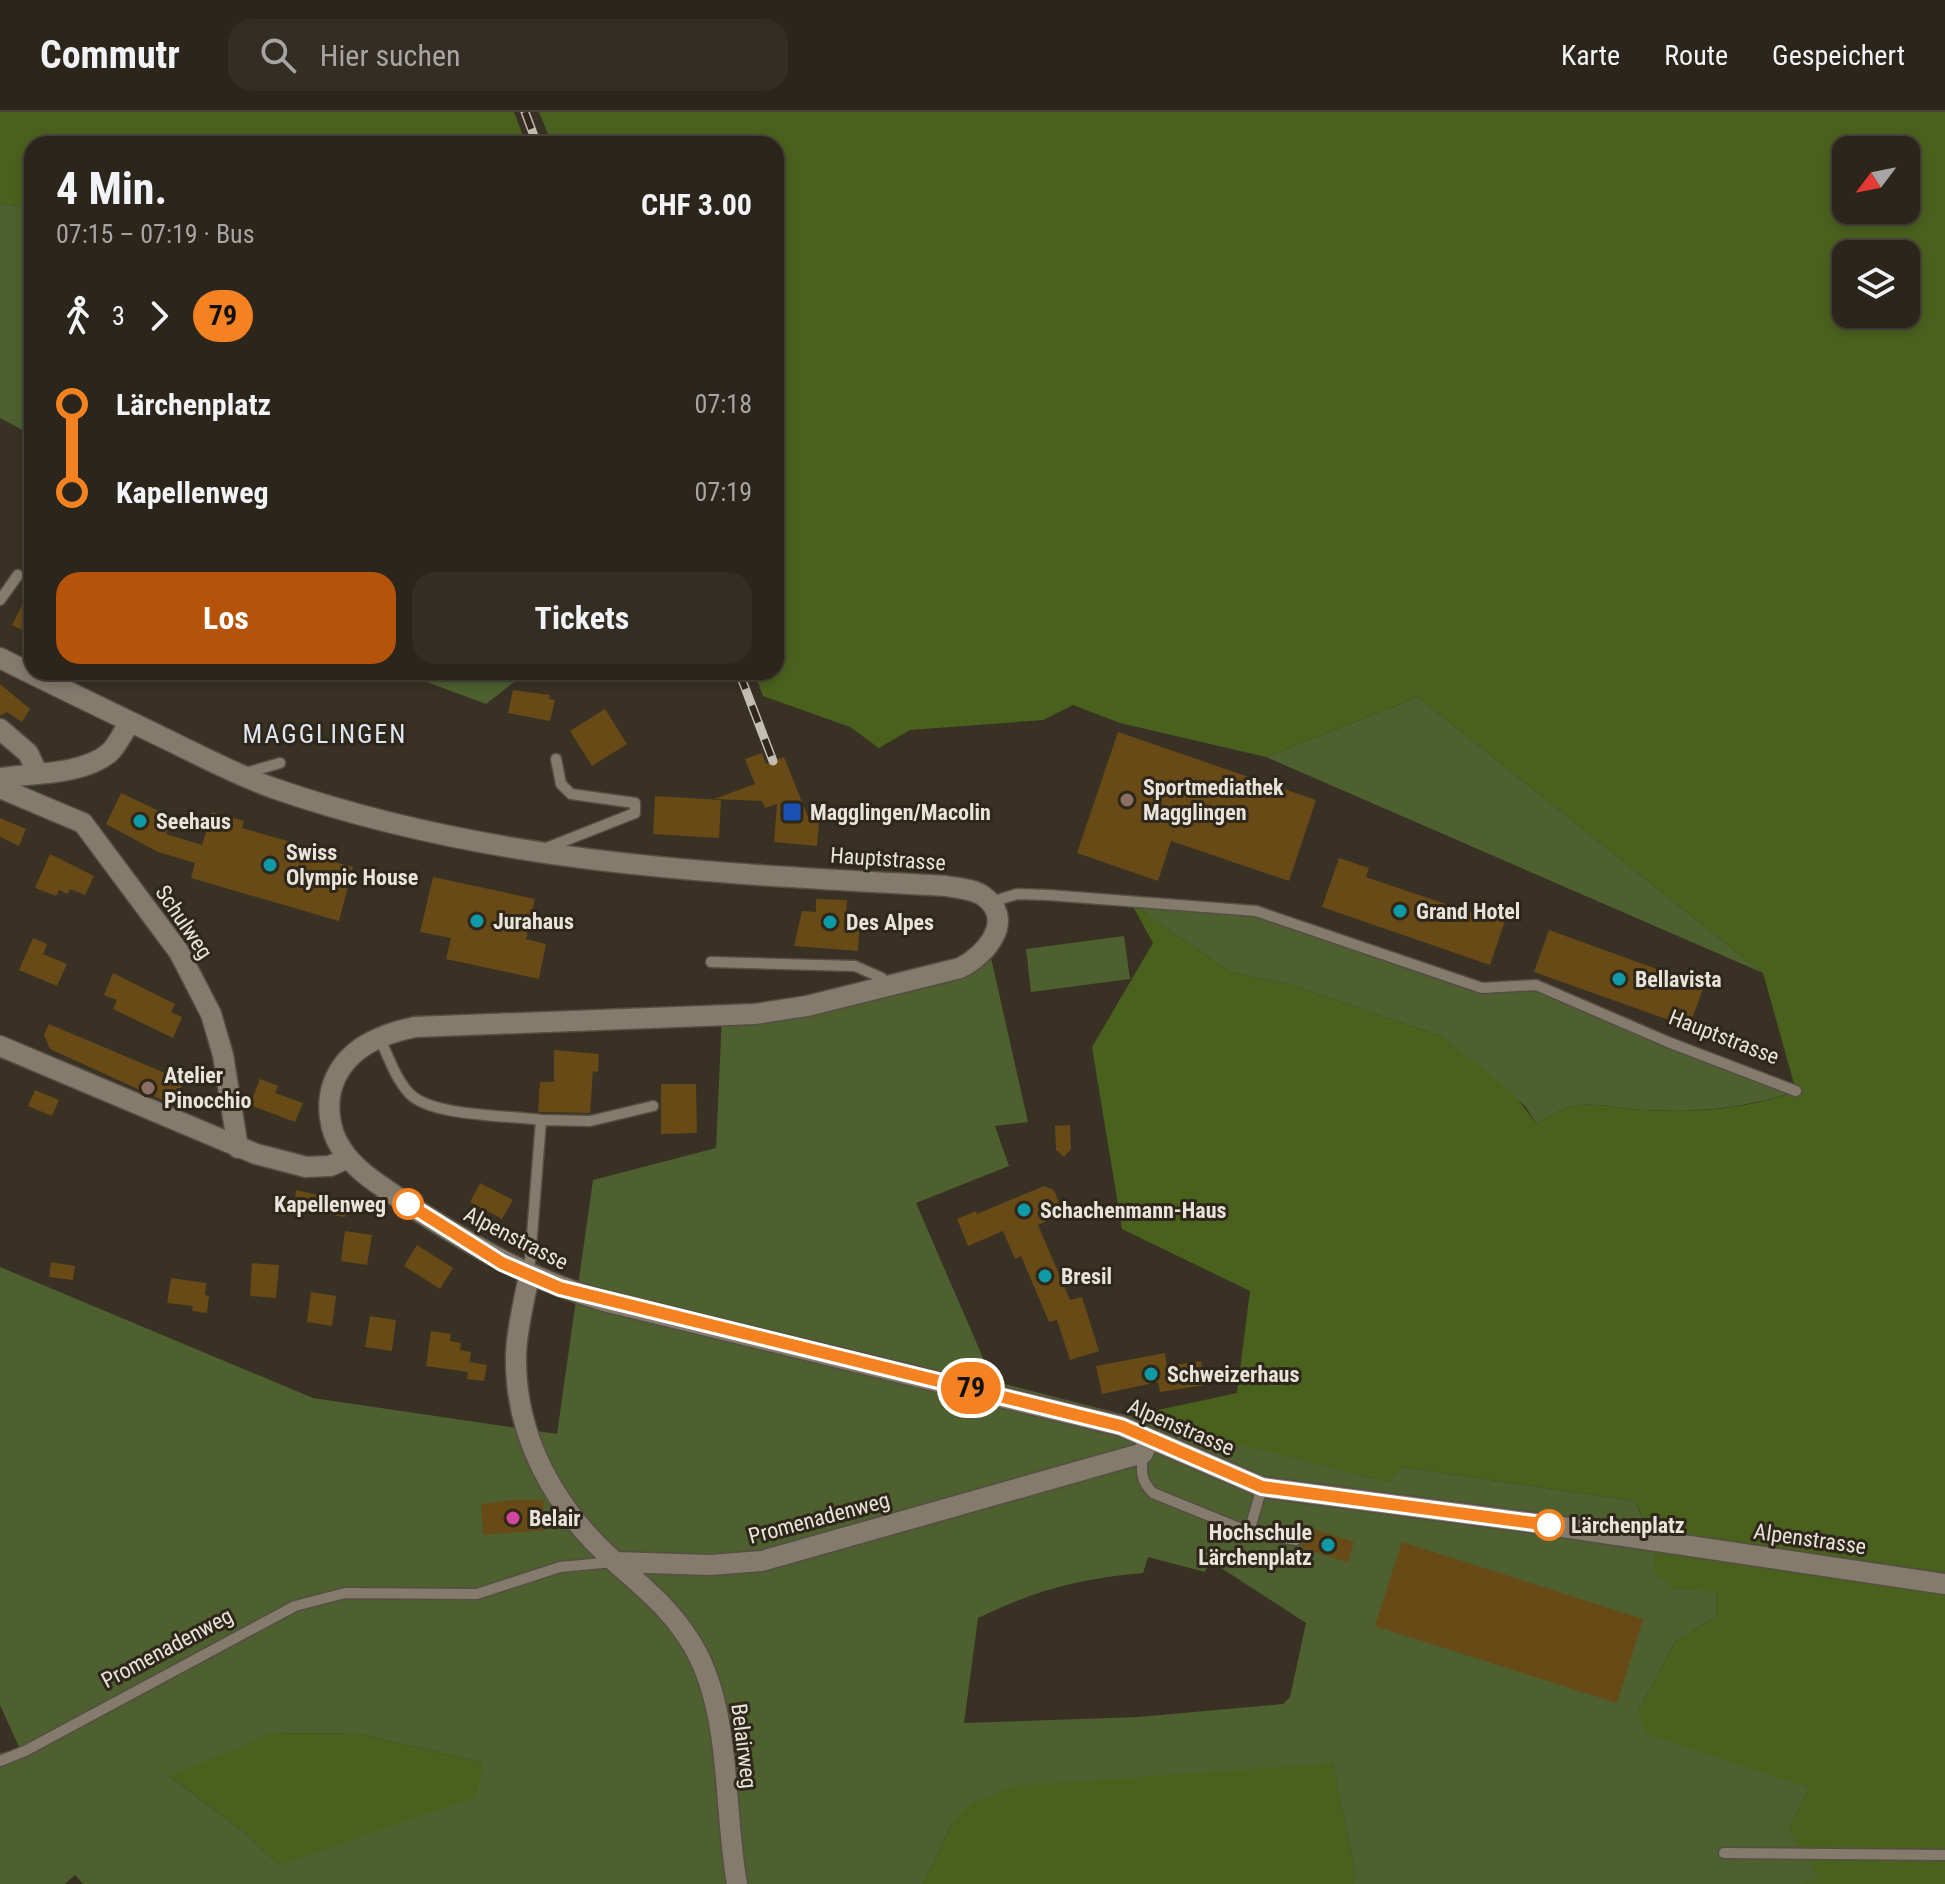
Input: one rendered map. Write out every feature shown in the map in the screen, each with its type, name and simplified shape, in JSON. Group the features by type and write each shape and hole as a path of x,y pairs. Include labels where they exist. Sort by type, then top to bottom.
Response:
{"street":[{"name":"Hauptstrasse","path":"0,658 24,670"},
{"name":"Hauptstrasse","path":"45,680 240,775 332,807 436,836 531,854 789,877 946,886 980,894 991,902"},
{"path":"0,778 98,760 116,745 130,722"},
{"path":"0,729 28,753 37,772"},
{"name":"Schulweg","path":"0,788 83,823 179,952 211,1014 223,1055 238,1148"},
{"path":"0,1046 238,1148 306,1167 330,1166 348,1158 331,1123 331,1092 351,1057 379,1037 435,1026 755,1014 807,1006 960,968 977,960 996,937 997,923 991,902"},
{"name":"Alpenstrasse","path":"348,1158 381,1186 466,1243 529,1276 608,1302 1121,1426 1146,1446 1262,1487 1549,1525 1945,1584"},
{"name":"Belairweg","path":"529,1276 516,1351 523,1422 548,1482 586,1534 646,1586 684,1632 700,1658 716,1703 737,1884"},
{"name":"Promenadenweg","path":"615,1562 710,1565 762,1561 1146,1446"},
{"path":"646,1586 655,1563"}],"lane":[{"path":"0,600 18,575"},
{"path":"531,854 635,813 635,803 571,794 561,784 556,759"},
{"path":"240,775 280,763"},
{"name":"Hauptstrasse","path":"991,902 1017,894 1129,899 1256,911 1482,988 1536,985 1668,1042 1796,1091"},
{"path":"711,962 855,966 882,978 886,987"},
{"path":"379,1037 401,1082 419,1102 452,1112 590,1121 653,1106"},
{"path":"529,1276 541,1120"},
{"path":"1146,1446 1141,1473 1144,1484 1153,1493 1249,1532 1296,1540"},
{"path":"1249,1532 1262,1487"},
{"name":"Promenadenweg","path":"0,1761 25,1751 295,1606 345,1593 477,1594 560,1567 615,1562"},
{"path":"1724,1853 1945,1855"}],"green space":[{"path":"0,112 514,112 523,136 24,136 24,208 0,203"},
{"path":"539,112 1945,112 1945,1884 1802,1884 1819,1879 1789,1829 1809,1788 1646,1734 1638,1711 1676,1641 1716,1617 1717,1592 1673,1588 1655,1573 1654,1543 1635,1501 1402,1467 1388,1482 1154,1423 1158,1410 1237,1393 1250,1291 1122,1229 1092,1047 1153,943 1129,899 1150,917 1231,972 1290,985 1441,1036 1511,1091 1537,1124 1577,1106 1701,1110 1740,1106 1796,1091 1763,973 1418,697 1266,757 1120,723 1073,705 1043,720 910,730 879,748 850,727 763,696 757,680 784,680 784,136 549,136"},
{"path":"0,203 24,208 24,431 0,418"},
{"path":"422,680 517,680 486,704"},
{"path":"1418,697 1763,973 1266,757"},
{"path":"1129,899 1233,907 1482,988 1536,985 1796,1091 1759,1102 1701,1110 1577,1106 1537,1124 1525,1106 1441,1036 1290,985 1231,972 1150,917"},
{"path":"1124,936 1130,979 1031,992 1026,949"},
{"path":"989,949 1028,1122 995,1126 1009,1166 916,1203 993,1381 1388,1482 1402,1467 1635,1501 1673,1588 1717,1591 1716,1617 1676,1641 1638,1711 1809,1788 1789,1829 1820,1880 1802,1884 1353,1884 1355,1871 1333,1764 952,1824 923,1884 83,1884 75,1875 65,1884 0,1884 0,1753 20,1749 0,1705 0,1267 313,1398 557,1434 593,1180 716,1148 722,1016 807,1006","holes":["1148,1557 1205,1572 1209,1560 1306,1623 1290,1697 1283,1704 1139,1717 964,1723 978,1618 1058,1587 1143,1573","273,1733 360,1734 483,1763 279,1865 244,1832 171,1777"]},
{"path":"273,1733 360,1734 483,1763 476,1797 279,1865 244,1832 170,1776"},
{"path":"1333,1763 1355,1871 1353,1884 923,1884 952,1824 972,1803 1014,1786"}],"building":[{"path":"24,601 24,631 12,625"},
{"path":"0,684 30,709 22,722 7,712 0,716"},
{"path":"513,690 550,695 549,699 555,700 550,721 508,713"},
{"path":"605,709 627,744 592,766 570,731"},
{"path":"1118,732 1316,800 1289,881 1171,841 1158,881 1077,853"},
{"path":"762,753 766,764 784,757 810,822 819,823 817,846 774,842 777,804 765,808 762,801 714,799 755,784 745,759"},
{"name":"Swiss Olympic House","path":"121,793 174,818 166,834 202,845 212,812 244,821 242,828 322,851 320,858 353,867 339,921 191,878 195,863 158,852 106,824"},
{"path":"655,796 721,800 719,838 653,834"},
{"path":"0,818 26,829 19,846 0,837"},
{"path":"50,854 94,876 85,895 70,889 68,894 59,890 56,896 35,888"},
{"name":"Grand Hotel","path":"1339,858 1369,868 1366,877 1478,915 1481,906 1507,915 1490,965 1322,907"},
{"name":"Jurahaus","path":"433,877 535,899 526,939 546,944 539,979 446,959 451,938 420,932"},
{"name":"Des Alpes","path":"816,899 847,900 846,914 860,915 858,951 794,946 802,911 816,912"},
{"name":"Bellavista","path":"1549,930 1704,986 1689,1027 1534,972"},
{"path":"33,938 47,944 43,954 67,964 57,986 19,970"},
{"path":"113,973 175,1004 171,1012 182,1017 173,1038 113,1009 117,1000 104,995"},
{"path":"49,1024 184,1081 173,1105 50,1049 44,1035"},
{"path":"554,1050 599,1054 598,1072 593,1071 590,1113 538,1112 540,1082 554,1082"},
{"path":"260,1079 278,1086 275,1093 303,1103 295,1122 250,1105"},
{"path":"661,1084 696,1084 697,1133 661,1134"},
{"path":"35,1090 59,1100 52,1116 28,1106"},
{"path":"1070,1125 1071,1149 1064,1157 1056,1150 1055,1126"},
{"path":"480,1183 513,1200 502,1219 470,1202"},
{"path":"1044,1186 1054,1190 1063,1214 1038,1225 1070,1300 1082,1297 1099,1351 1070,1360 1057,1320 1049,1322 1021,1256 1015,1259 1003,1231 968,1246 957,1219 976,1211 977,1214"},
{"path":"296,1190 349,1202 345,1217 294,1208"},
{"path":"345,1231 372,1235 367,1265 341,1261"},
{"path":"417,1245 453,1268 440,1289 404,1266"},
{"path":"51,1262 75,1266 73,1280 49,1277"},
{"path":"252,1263 279,1265 276,1298 250,1296"},
{"path":"171,1278 206,1283 205,1295 209,1296 207,1313 192,1311 193,1306 167,1303"},
{"path":"311,1292 336,1296 332,1326 307,1322"},
{"path":"370,1316 396,1320 392,1351 365,1347"},
{"path":"431,1331 451,1334 450,1341 461,1343 460,1350 471,1352 469,1366 470,1362 487,1365 484,1381 467,1379 468,1372 426,1366"},
{"name":"Schweizerhaus","path":"1165,1353 1167,1366 1201,1361 1205,1385 1160,1392 1158,1382 1102,1394 1096,1366"},
{"name":"Belair","path":"543,1500 545,1530 483,1535 481,1504"},
{"name":"Hochschule Lärchenplatz","path":"1307,1527 1354,1542 1348,1562 1301,1548"},
{"path":"1402,1542 1643,1619 1617,1703 1375,1626"}],"railway":[{"path":"525,112 534,136"},
{"path":"742,680 773,761"}],"bus line":[{"name":"79","path":"408,1204 502,1263 560,1288 1121,1426 1262,1487 1549,1525"}],"place":[{"name":"Sportmediathek Magglingen","path":"1127,800"},
{"name":"Magglingen/Macolin","path":"792,812"},
{"name":"Seehaus","path":"140,821"},
{"name":"Swiss Olympic House","path":"270,865"},
{"name":"Grand Hotel","path":"1400,911"},
{"name":"Jurahaus","path":"477,921"},
{"name":"Des Alpes","path":"830,922"},
{"name":"Bellavista","path":"1619,979"},
{"name":"Atelier Pinocchio","path":"148,1088"},
{"name":"Kapellenweg","path":"408,1204"},
{"name":"Schachenmann-Haus","path":"1024,1210"},
{"name":"Bresil","path":"1045,1276"},
{"name":"Schweizerhaus","path":"1151,1374"},
{"name":"Belair","path":"513,1518"},
{"name":"Lärchenplatz","path":"1549,1525"},
{"name":"Hochschule Lärchenplatz","path":"1328,1545"}],"district":[{"name":"MAGGLINGEN","path":"325,734"}]}
